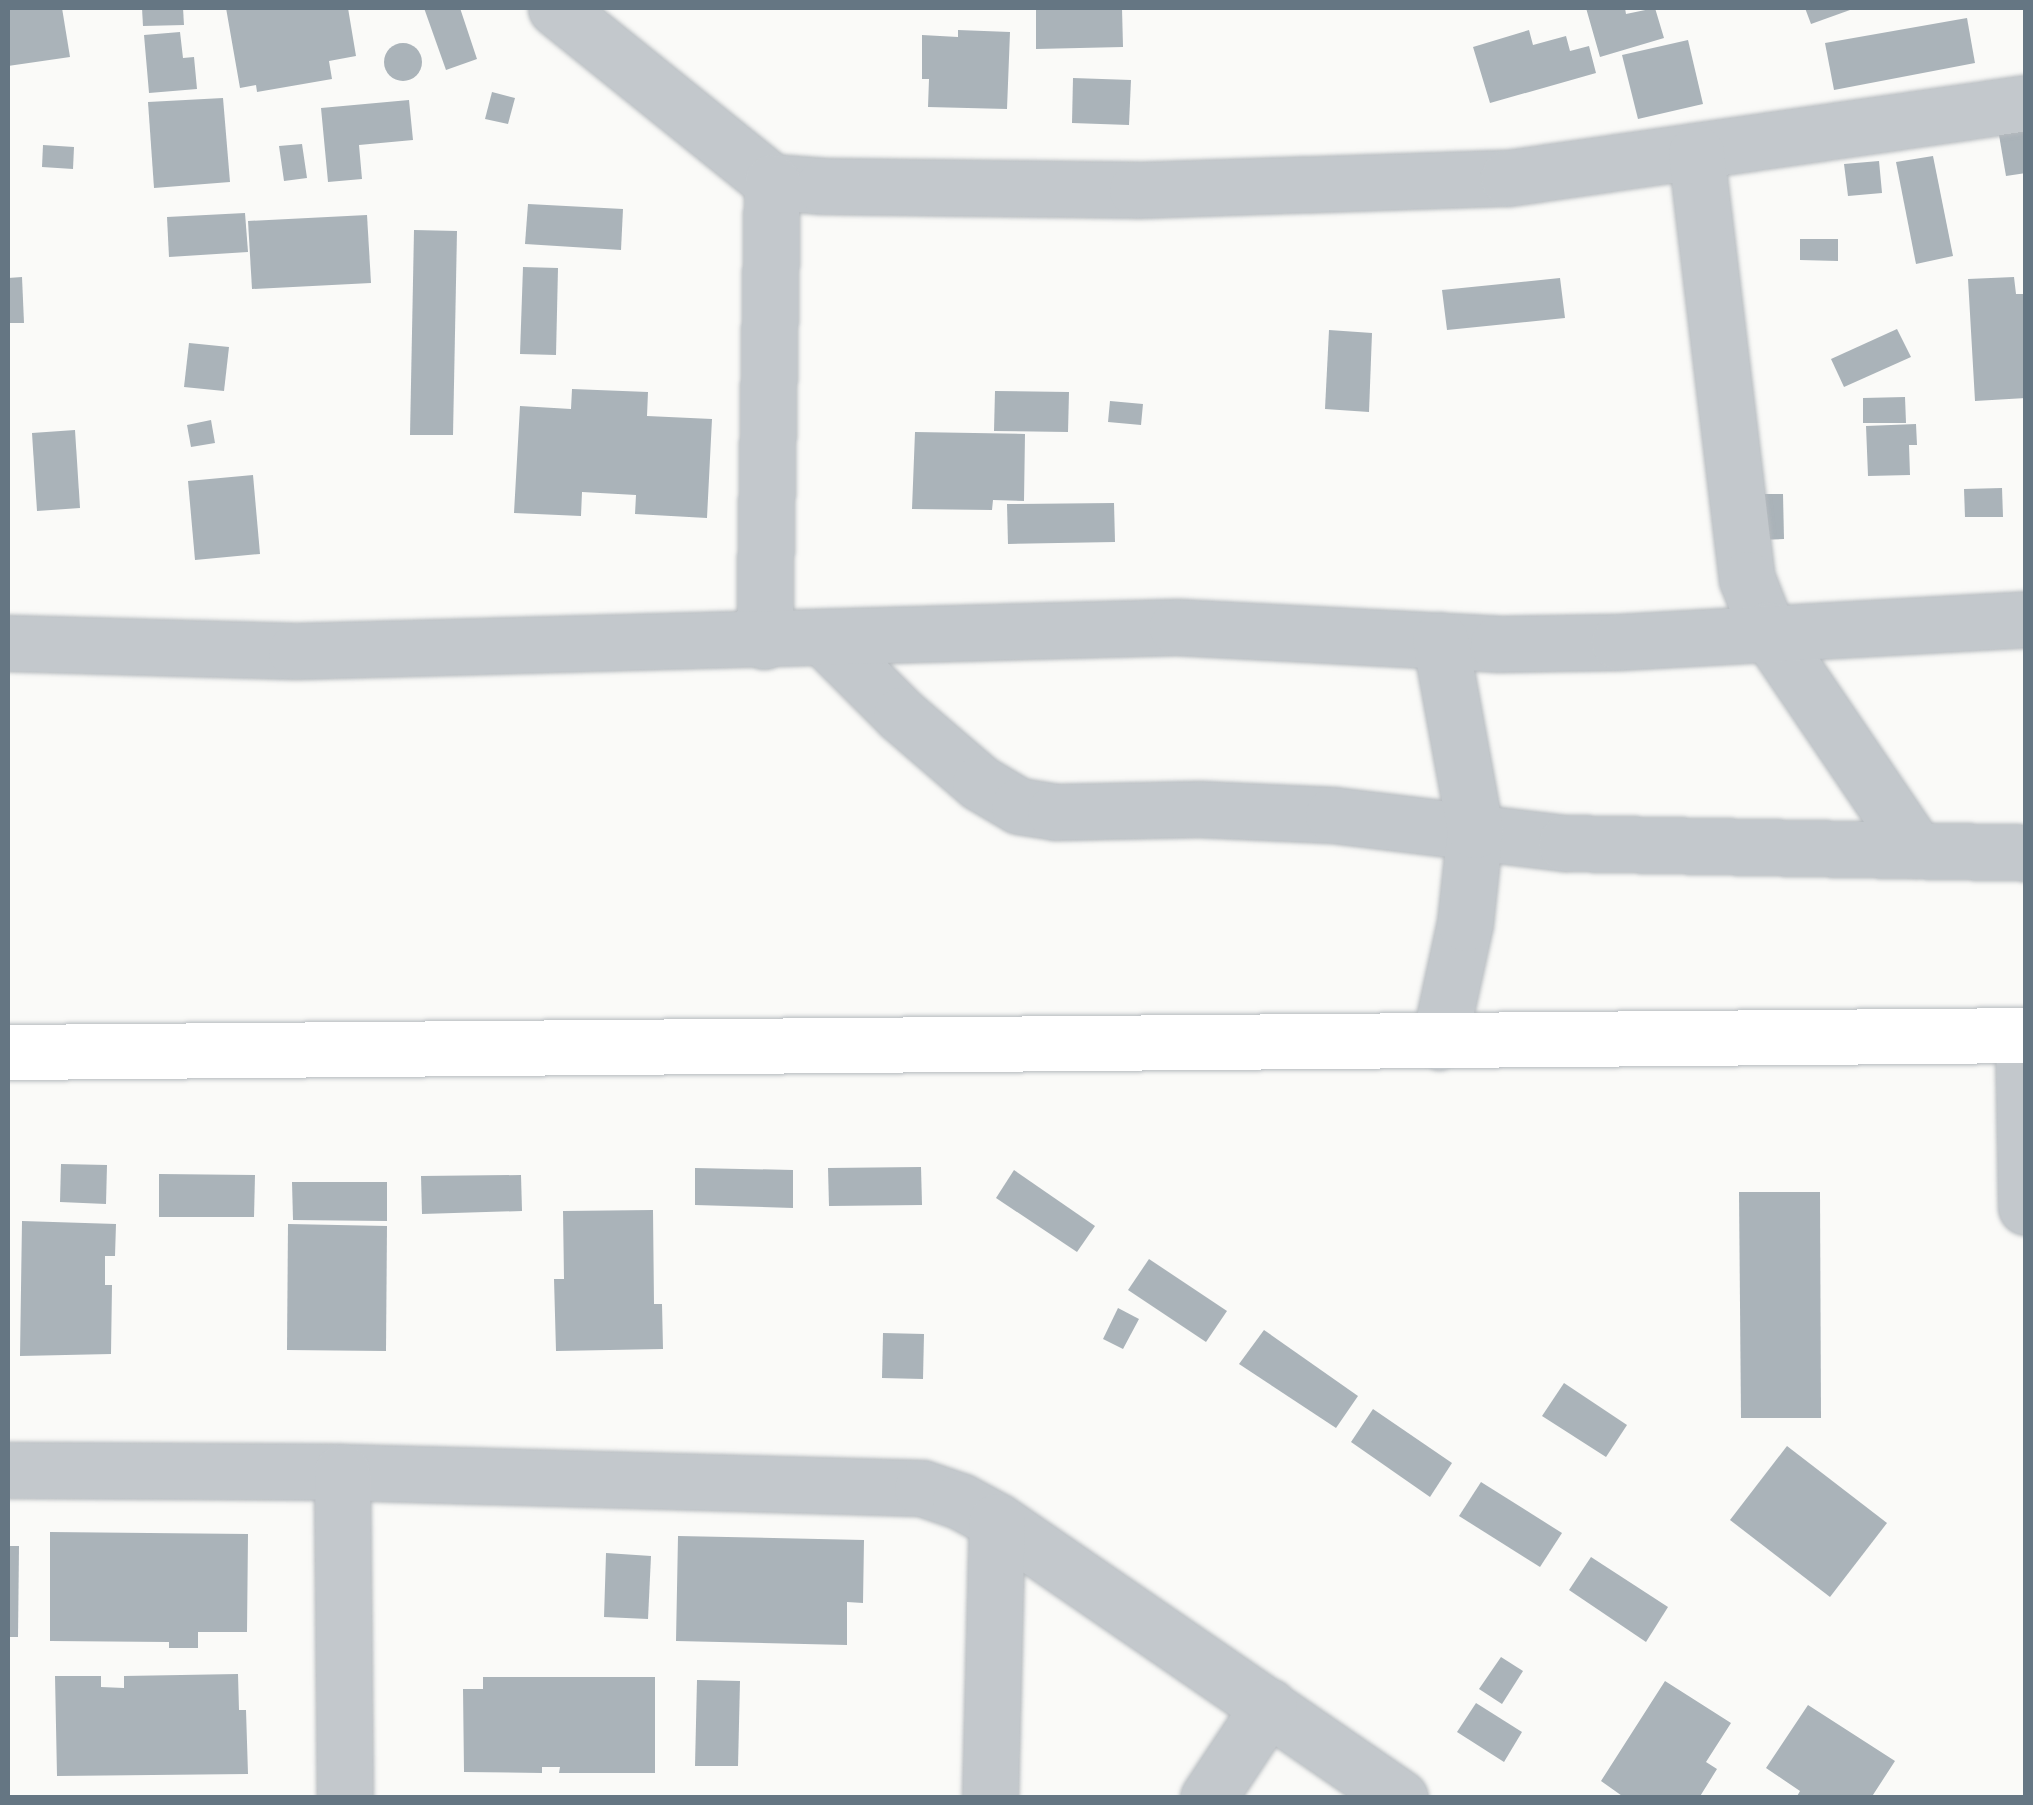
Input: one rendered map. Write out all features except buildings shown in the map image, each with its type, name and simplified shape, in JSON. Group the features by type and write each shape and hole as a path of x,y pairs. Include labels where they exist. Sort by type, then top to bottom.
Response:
{"main road":[{"path":"8,1052 2024,1035"}],"street":[{"path":"556,8 772,182 1136,190 1508,178 2026,103"},
{"path":"1696,153 1736,514 1747,579 1767,630 1916,850"},
{"path":"764,640 772,182"},
{"path":"8,644 296,651 1177,627 1440,640 1619,642 1767,630 2026,619"},
{"path":"825,638 914,726 980,782 1019,806 1054,812 1199,809 1333,815 1566,843 2026,853"},
{"path":"1439,1042 1465,923 1474,830 1440,640"},
{"path":"2024,1035 2026,1208"},
{"path":"8,1470 342,1472 922,1488 960,1500 997,1521 1400,1798"},
{"path":"342,1472 345,1798"},
{"path":"990,1798 997,1521"},
{"path":"1208,1798 1269,1706"}]}
